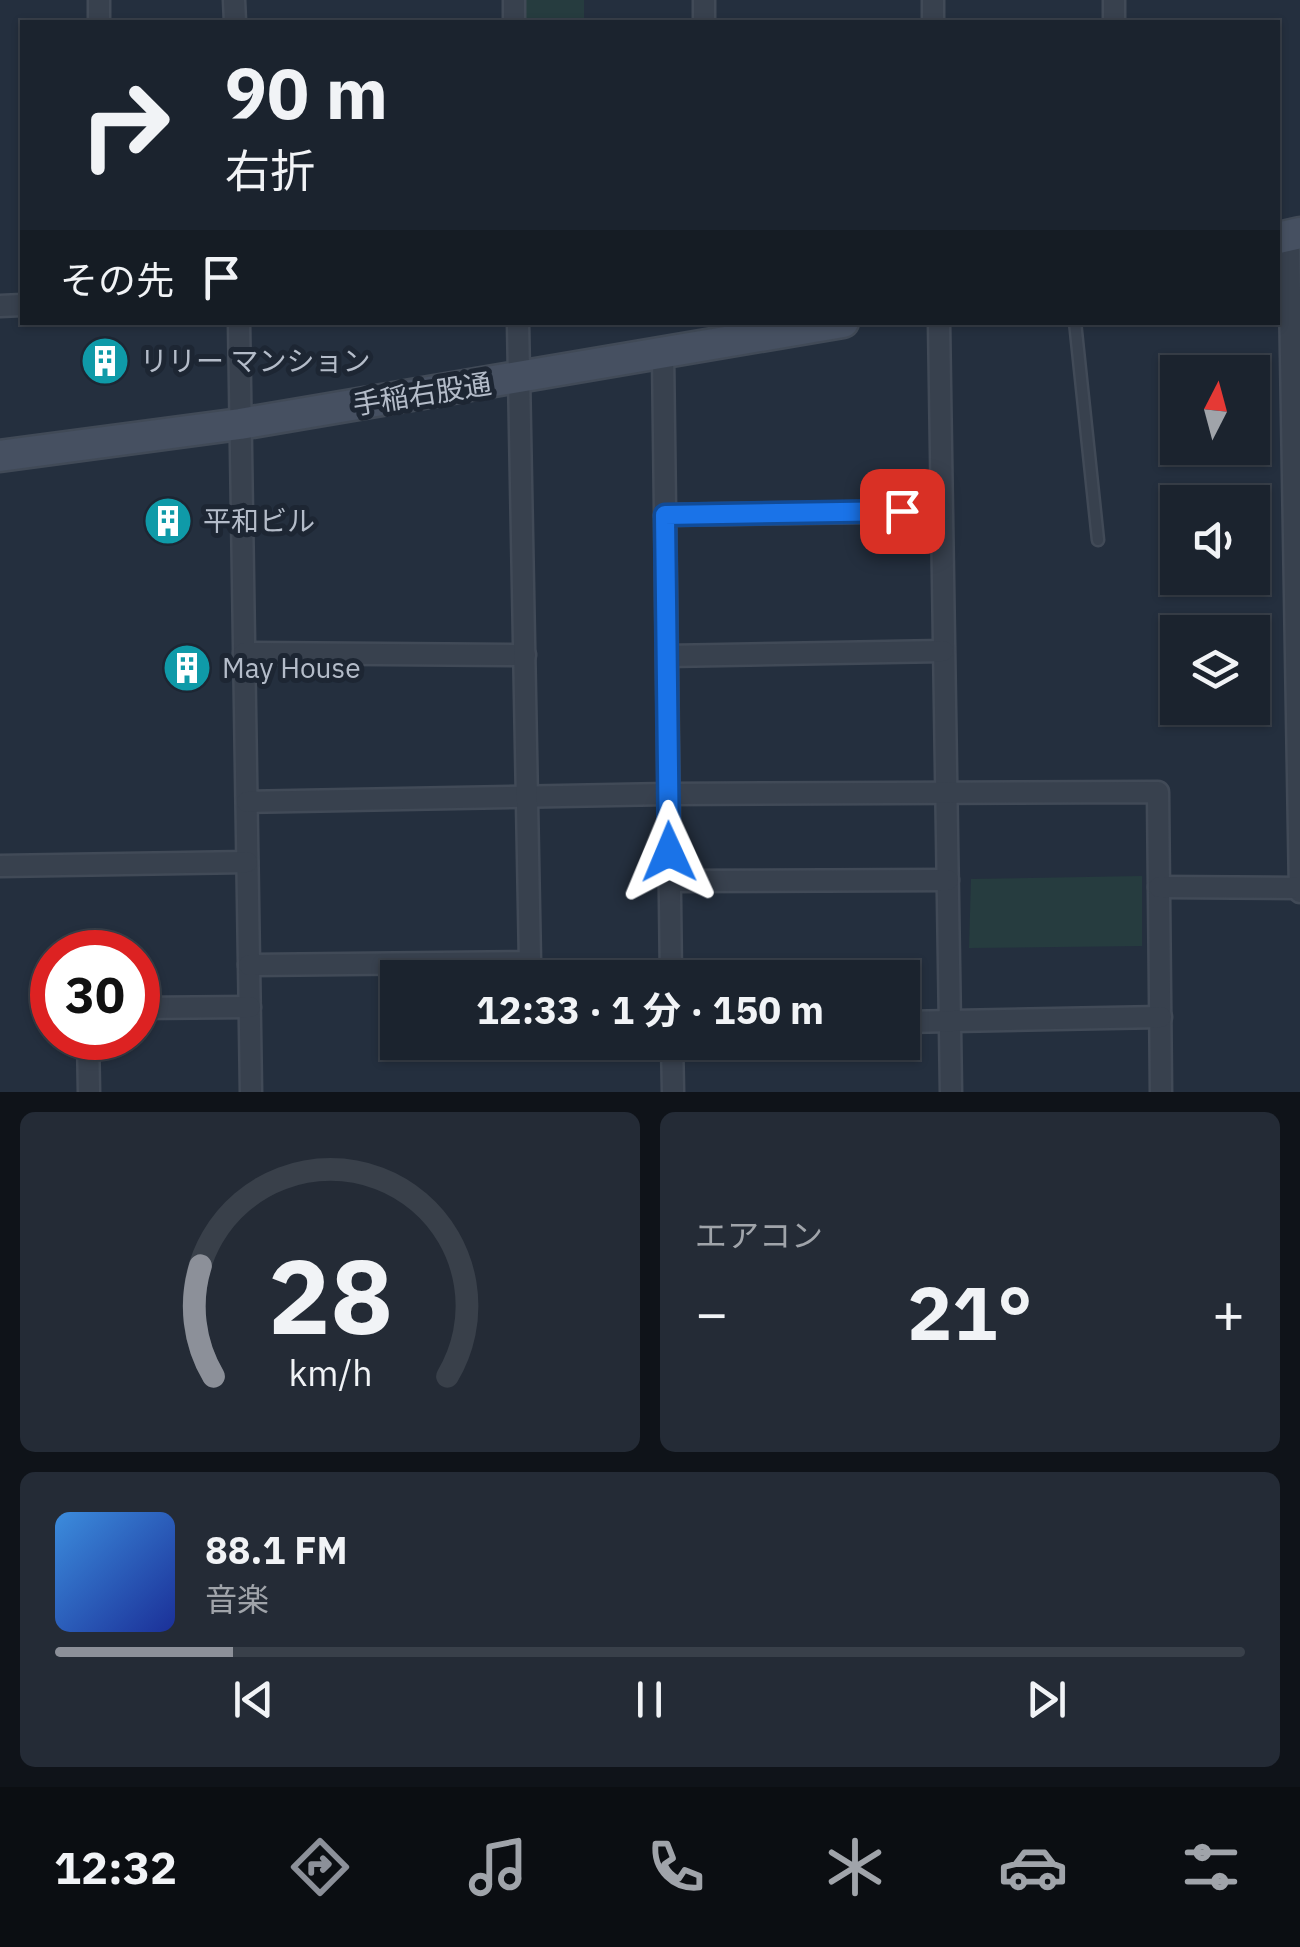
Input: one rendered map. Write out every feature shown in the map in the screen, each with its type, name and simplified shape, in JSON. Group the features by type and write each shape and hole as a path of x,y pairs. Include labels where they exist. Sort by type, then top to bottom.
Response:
{"street":[{"path":"1159,888 1300,890 1289,236"},
{"path":"240,325 251,1092"},
{"path":"249,965 530,962 518,325"},
{"name":"手稲右股通","path":"0,456 240,424 663,354 707,334 808,325"},
{"path":"939,325 951,1092"},
{"path":"663,354 671,960"},
{"path":"665,515 941,511"},
{"path":"667,656 943,651"},
{"path":"244,653 525,655"},
{"path":"246,802 668,794 1158,792 1161,1092"},
{"path":"0,866 247,862"},
{"path":"669,881 948,880"},
{"path":"160,1008 250,1008"},
{"path":"920,1022 1162,1017"},
{"path":"88,1060 89,1092"},
{"path":"672,1060 673,1092"}],"lane":[{"path":"1075,325 1098,540"}],"green space":[{"path":"526,0 584,0 584,20 526,20"},
{"path":"1142,876 1142,946 969,948 971,879"}],"place":[{"name":"リリー マンション","path":"105,361"},
{"name":"平和ビル","path":"168,521"},
{"name":"May House","path":"187,668"}],"route":[{"path":"669,852 665,515 902,511"}]}
